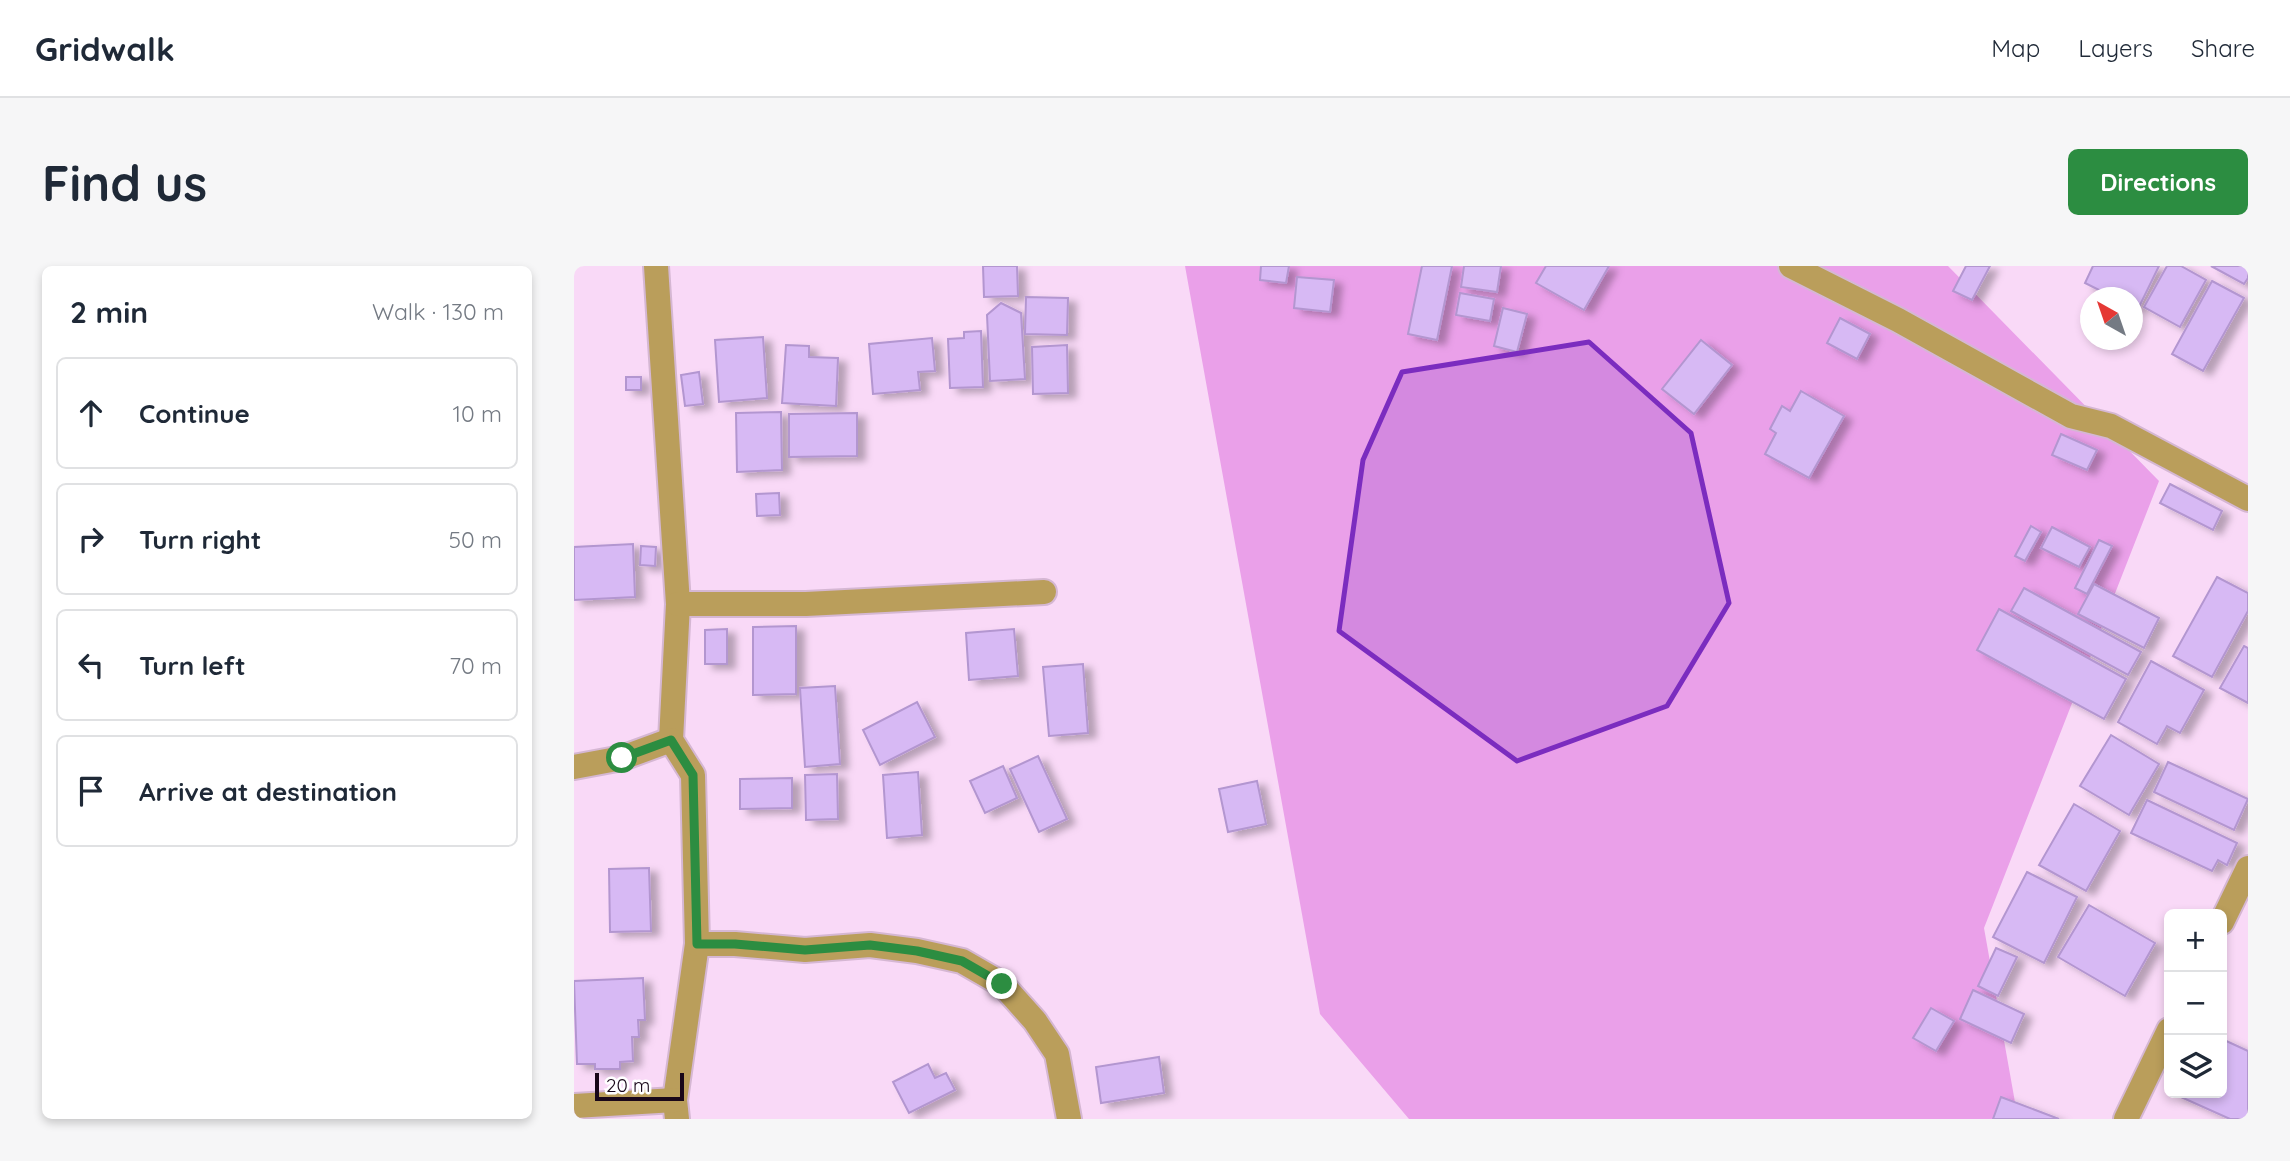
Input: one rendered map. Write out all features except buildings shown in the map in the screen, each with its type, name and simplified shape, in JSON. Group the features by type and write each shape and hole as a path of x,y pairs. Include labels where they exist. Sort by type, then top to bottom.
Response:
{"street":[{"path":"574,1106 676,1110 697,944 693,775 671,740 678,604 656,266"},
{"path":"1791,266 1898,320 2071,416 2111,426 2248,499"},
{"path":"678,604 806,604 1044,592"},
{"path":"574,767 622,758 671,740"},
{"path":"2227,911 2248,867"},
{"path":"697,944 735,944 805,950 870,945 917,951 962,961 1002,984 1035,1021 1050,1043 1057,1054 1069,1119"},
{"path":"2126,1119 2167,1035"}],"highlighted area":[{"path":"1589,342 1691,433 1729,603 1667,706 1517,761 1339,631 1363,460 1402,372"}],"shaded area":[{"path":"1185,266 1948,266 2159,481 1984,928 2018,1119 1409,1119 1320,1014"}],"route":[{"path":"622,758 671,740 693,775 697,944 735,944 805,950 870,945 917,951 962,961 1002,984"}]}
